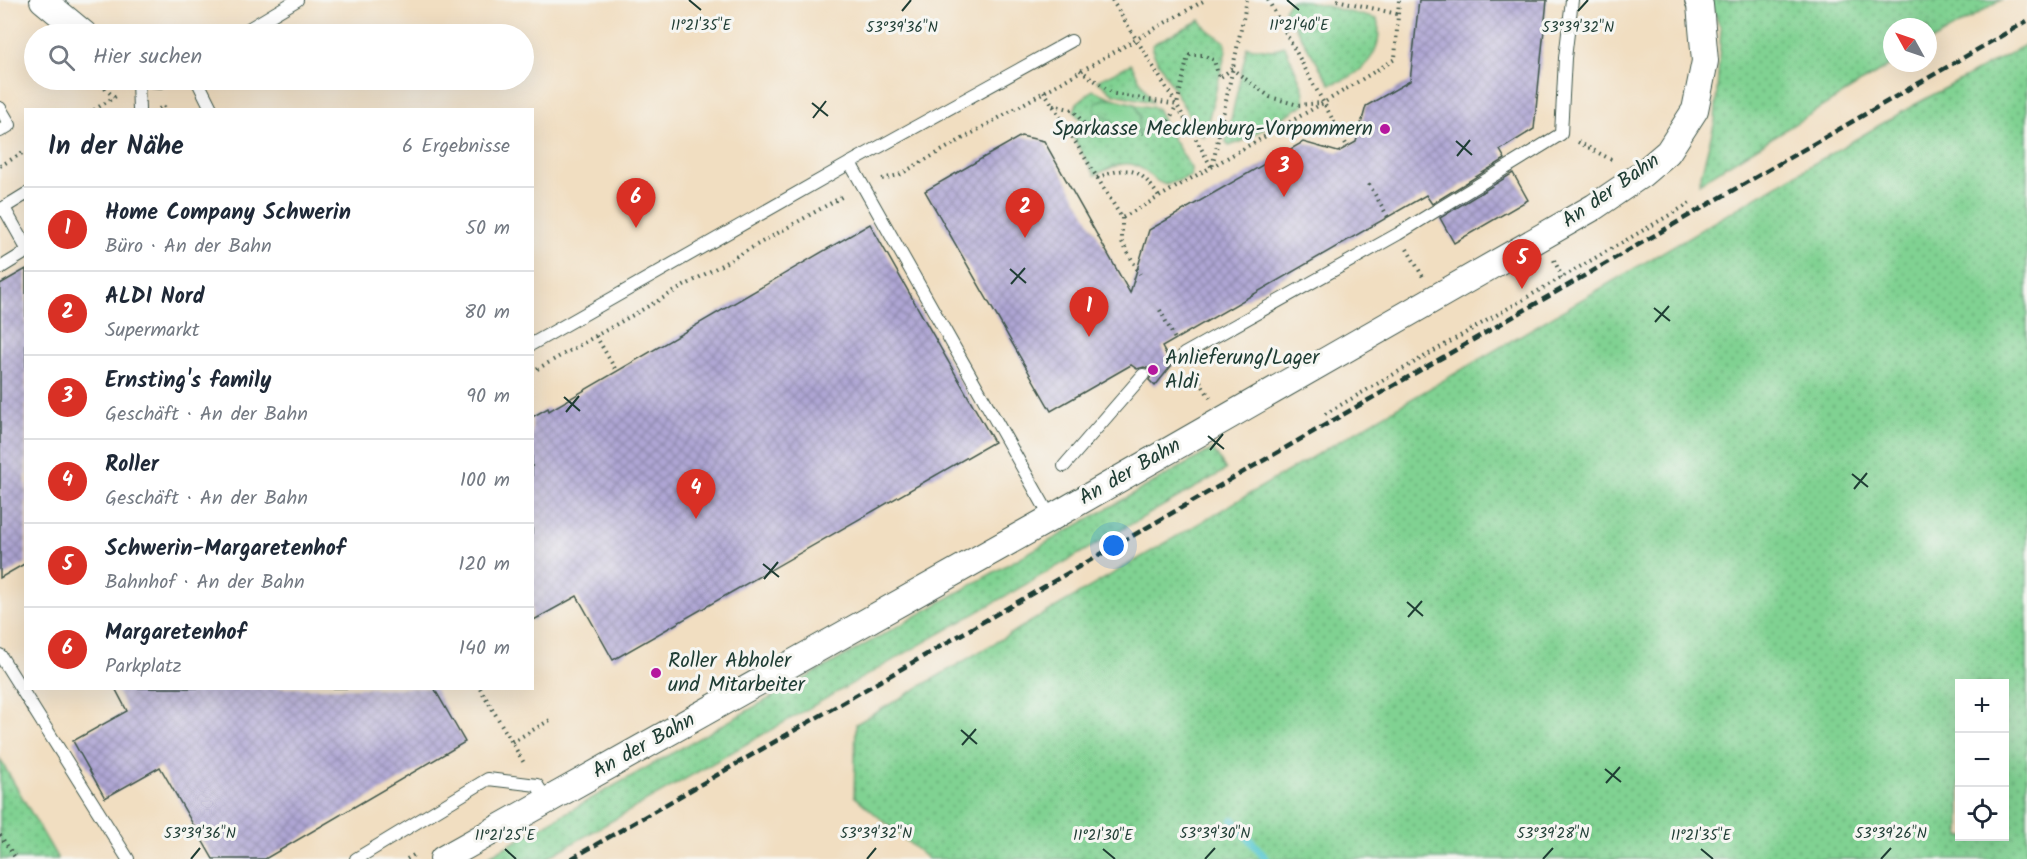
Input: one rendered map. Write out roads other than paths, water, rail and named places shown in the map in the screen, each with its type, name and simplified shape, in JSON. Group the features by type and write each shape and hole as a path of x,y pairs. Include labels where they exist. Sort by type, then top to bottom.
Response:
{"street":[{"path":"43,0 72,24"},
{"name":"An der Bahn","path":"443,859 542,793 1051,518 1594,207 1641,175 1668,152 1695,110 1705,61 1698,0"}],"lane":[{"path":"257,24 297,0"},
{"path":"1184,354 1398,234 1561,134 1565,58 1572,0"},
{"path":"534,343 1071,41"},
{"path":"139,90 139,108"},
{"path":"202,90 211,108"},
{"path":"0,108 10,125 0,131"},
{"path":"850,164 1051,518"},
{"path":"24,195 2,209 24,244"},
{"path":"0,268 24,253"},
{"path":"1064,466 1143,375"},
{"path":"0,655 128,859"},
{"path":"356,859 488,779 542,793"}],"waterway":[{"path":"1233,820 1266,859"}],"railway":[{"path":"571,859 2027,21"}],"place":[{"name":"Sparkasse Mecklenburg-Vorpommern","path":"1385,129"},
{"name":"Ernsting's family","path":"1284,197"},
{"name":"Margaretenhof","path":"636,228"},
{"name":"ALDI Nord","path":"1025,238"},
{"name":"Schwerin-Margaretenhof","path":"1522,289"},
{"name":"Home Company Schwerin","path":"1089,337"},
{"name":"Anlieferung/Lager Aldi","path":"1153,370"},
{"name":"Roller","path":"696,519"},
{"name":"Roller Abholer und Mitarbeiter","path":"656,673"}]}
